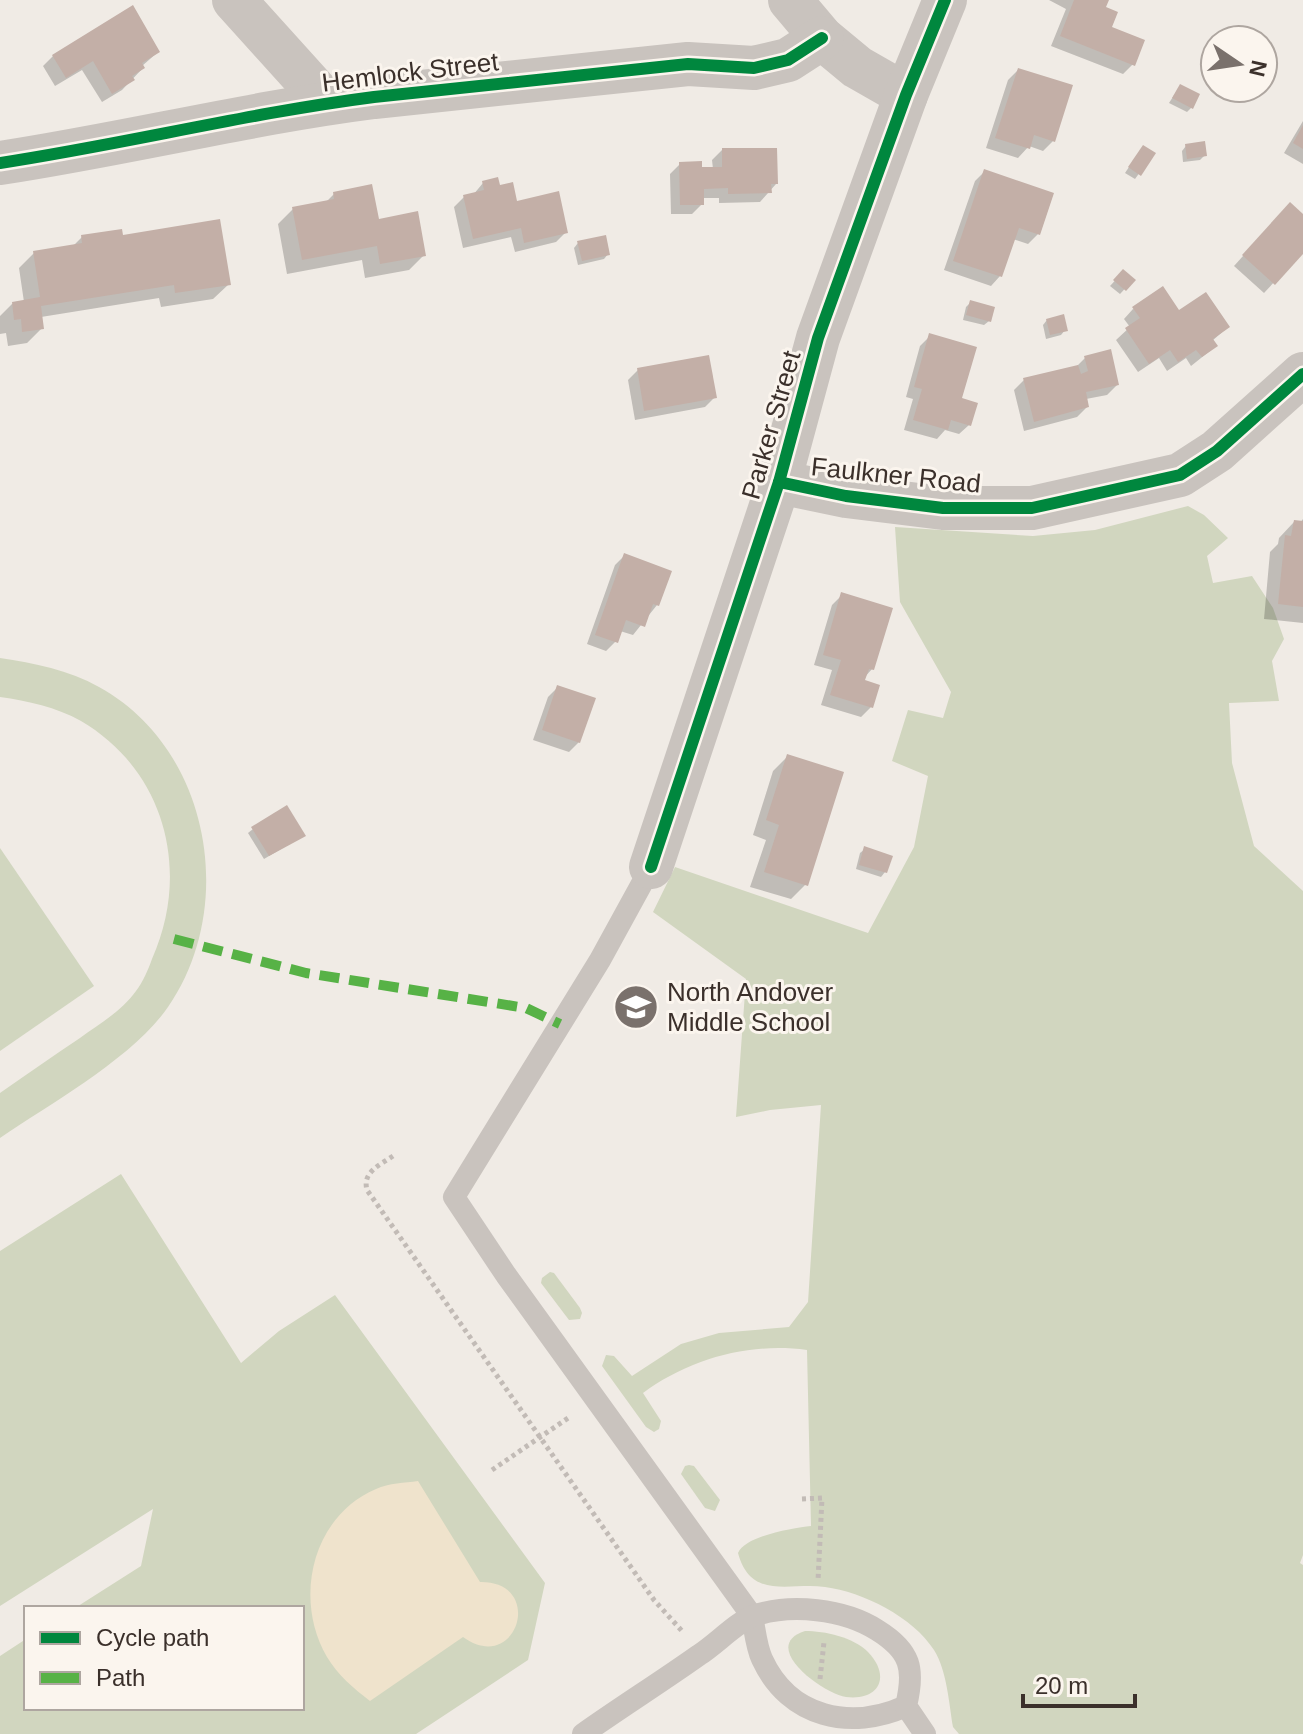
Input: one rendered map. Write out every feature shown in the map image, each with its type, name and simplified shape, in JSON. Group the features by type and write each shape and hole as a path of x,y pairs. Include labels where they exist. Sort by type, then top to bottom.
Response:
{"street":[{"path":"234,0 327,103"},
{"path":"790,0 822,38 857,67 906,95"},
{"name":"Parker Street","path":"651,867 779,482 818,338 906,95 945,0"},
{"name":"Hemlock Street","path":"0,163 327,103 688,64 754,68 788,60 822,38"},
{"name":"Faulkner Road","path":"779,482 846,496 943,508 1032,508 1180,475 1217,451 1303,374"}],"lane":[{"path":"651,867 600,960 454,1197 595,1400 752,1616 761,1658 777,1685 808,1710 836,1718 888,1714 906,1706"},
{"path":"583,1734 752,1616 792,1610 845,1614 891,1638 909,1660 911,1685 906,1706 925,1734"}],"path":[{"path":"393,1156 368,1174 365,1182 367,1190 654,1600 686,1636"},
{"path":"492,1470 595,1400"},
{"path":"802,1499 822,1498 818,1583"},
{"path":"820,1686 825,1633"}],"green space":[{"path":"1188,506 1204,515 1228,538 1207,556 1213,583 1252,576 1273,608 1284,639 1272,661 1279,701 1229,703 1232,763 1254,846 1303,891 1303,1555 1300,1563 1303,1565 1303,1734 959,1734 953,1727 947,1687 938,1658 925,1638 913,1627 886,1608 855,1594 825,1587 762,1584 744,1568 738,1553 742,1547 759,1538 811,1526 807,1350 742,1351 700,1362 661,1381 643,1393 661,1421 659,1429 654,1432 646,1427 602,1366 606,1355 614,1356 632,1376 681,1344 719,1333 789,1327 808,1302 821,1105 736,1117 746,979 653,912 675,867 868,933 914,847 928,776 892,761 908,710 943,718 951,692 900,602 895,527 1033,536 1095,530"},
{"path":"0,658 76,676 99,687 137,714 166,749 188,788 201,832 206,877 202,923 190,967 168,1007 153,1026 113,1062 0,1138 0,1093 110,1017 139,987 164,926 169,892 169,859 163,826 151,795 133,767 110,742 81,721 42,705 0,697"},
{"path":"0,848 94,986 0,1051"},
{"path":"121,1174 241,1363 279,1331 335,1295 545,1583 528,1660 416,1734 0,1734 0,1656 24,1640 24,1710 304,1710 304,1606 78,1606 141,1566 153,1509 0,1606 0,1251"},
{"path":"550,1272 554,1273 580,1308 580,1319 569,1320 541,1283"},
{"path":"689,1465 694,1466 720,1500 715,1511 705,1508 681,1474"},
{"path":"805,1631 838,1636 855,1642 868,1652 879,1670 880,1678 874,1691 858,1697 846,1697 823,1688 811,1679 791,1658 788,1647 792,1638"}],"sand":[{"path":"418,1481 480,1582 500,1586 513,1596 518,1609 516,1624 510,1636 498,1645 482,1646 463,1637 370,1701 336,1670 317,1634 311,1610 315,1561 323,1539 337,1518 354,1502 381,1487"}],"building":[{"path":"1074,0 1109,0 1106,7 1118,12 1112,27 1145,40 1135,66 1060,36"},
{"path":"133,5 160,52 142,63 145,68 132,76 135,80 112,94 93,61 66,78 52,55"},
{"path":"1018,68 1073,85 1055,142 1034,135 1030,149 995,138"},
{"path":"1180,84 1199,94 1193,109 1172,98"},
{"path":"1303,125 1303,149 1293,143"},
{"path":"1205,141 1207,156 1187,159 1185,144"},
{"path":"1143,145 1156,153 1141,176 1128,167"},
{"path":"722,148 777,148 778,184 771,184 772,193 728,194 728,188 704,189 704,205 680,205 679,162 702,161 702,167 722,167"},
{"path":"984,169 1054,193 1040,235 1019,228 1002,277 953,261"},
{"path":"498,177 500,185 513,182 517,201 559,191 568,233 524,243 521,228 473,239 463,195 484,190 482,181"},
{"path":"372,184 379,219 418,211 426,256 380,264 377,246 302,260 292,207 334,199 333,192"},
{"path":"1290,202 1303,214 1303,254 1275,285 1242,255"},
{"path":"220,219 231,285 175,293 174,285 41,306 44,329 22,332 21,319 14,320 12,302 40,297 33,251 82,243 81,235 122,229 123,235"},
{"path":"606,235 610,255 582,261 577,241"},
{"path":"1123,269 1136,280 1126,291 1113,280"},
{"path":"1163,286 1179,310 1206,292 1230,327 1213,339 1218,346 1202,357 1196,350 1178,362 1170,350 1149,364 1125,328 1140,318 1132,307"},
{"path":"970,300 995,307 991,322 966,315"},
{"path":"1064,314 1068,331 1050,335 1046,319"},
{"path":"929,333 977,347 962,398 978,403 971,426 951,420 948,430 913,420 922,389 914,387"},
{"path":"1111,349 1119,385 1086,392 1089,407 1034,422 1023,378 1078,365 1081,374 1088,371 1084,356"},
{"path":"709,355 717,398 644,411 637,368"},
{"path":"1294,520 1303,521 1303,607 1278,604 1285,535 1291,536"},
{"path":"624,553 672,571 659,606 653,604 645,627 626,620 618,643 595,635"},
{"path":"841,592 893,608 874,670 869,669 865,680 880,685 873,708 830,695 841,660 823,655"},
{"path":"557,685 596,698 580,743 542,730"},
{"path":"787,754 844,772 808,886 764,872 779,825 766,820"},
{"path":"287,805 306,836 269,856 251,827"},
{"path":"864,846 893,856 887,873 859,865"}],"marked path":[{"path":"174,939 306,973 526,1008 560,1024"}],"cycle path":[{"path":"651,867 779,482 818,338 906,95 945,0"},
{"path":"0,163 280,111 374,97 688,64 754,68 788,60 822,38"},
{"path":"779,482 846,496 943,508 1032,508 1180,475 1217,451 1303,374"}],"place":[{"name":"North Andover Middle School","path":"636,1007"}]}
